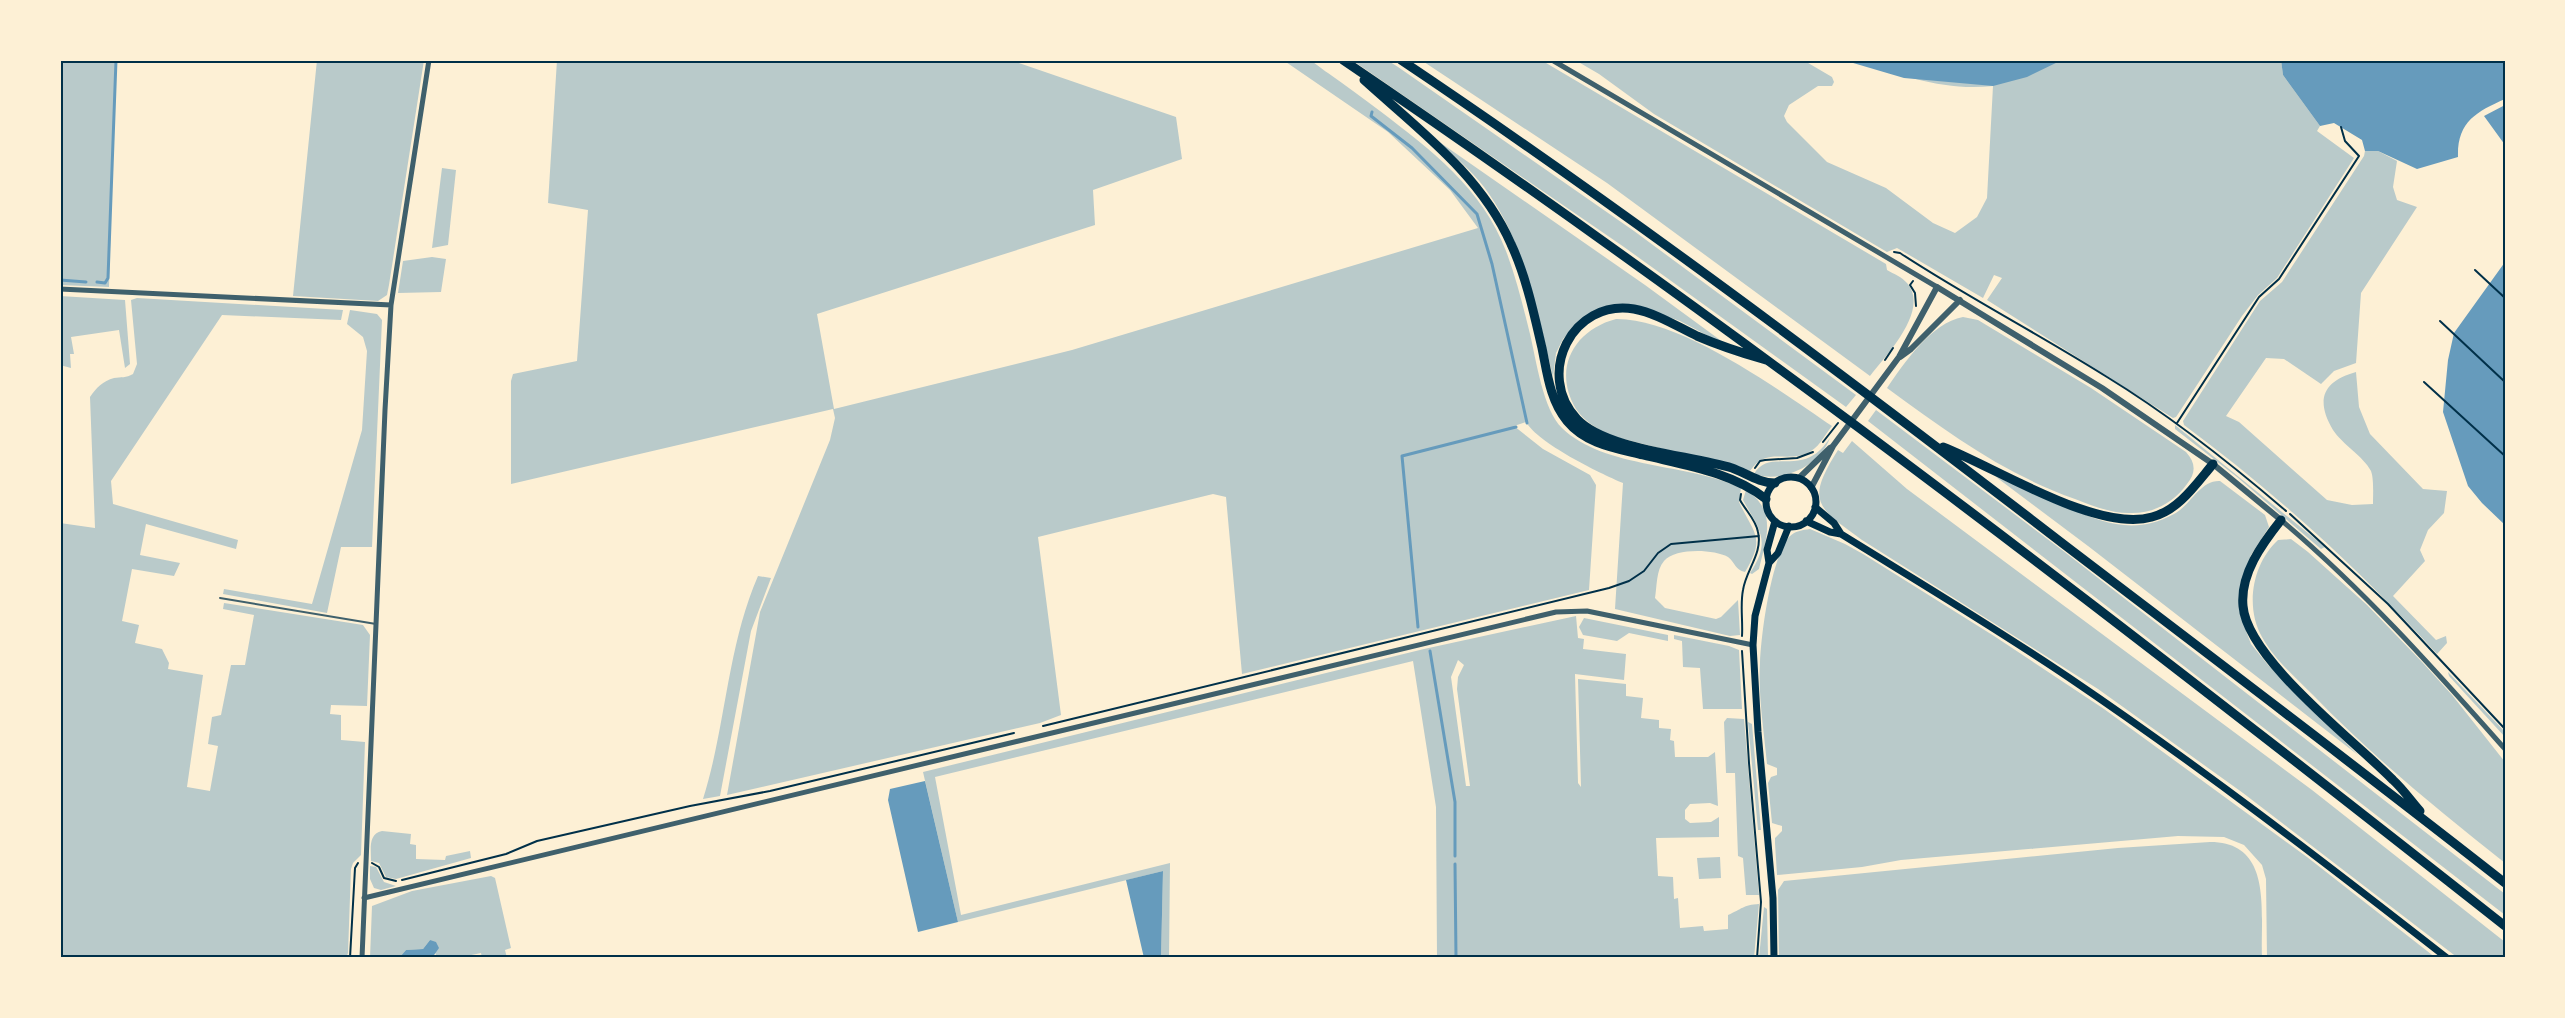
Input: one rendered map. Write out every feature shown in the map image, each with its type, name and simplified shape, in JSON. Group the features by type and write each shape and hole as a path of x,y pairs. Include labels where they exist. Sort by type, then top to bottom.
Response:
{"highway":[{"path":"1343,60 1482,154 1774,363 2199,684 2505,926"},
{"path":"1343,60 1450,156 1477,188 1500,222 1512,245 1555,400 1566,420 1587,440 1713,472 1739,483 1766,499"},
{"path":"1401,60 1567,173 1749,305 2505,883"},
{"path":"1774,363 1721,346 1634,309 1610,310 1589,318 1572,334 1563,349 1558,368 1560,392 1569,408 1578,421 1596,433 1622,442 1731,468 1759,480 1774,483"},
{"path":"1931,442 1966,456 2051,498 2121,520 2152,517 2178,504 2213,464"},
{"path":"2281,520 2249,569 2242,606 2255,640 2276,667 2358,749 2394,780 2431,825"}],"main road":[{"path":"1790,477 1799,478 1811,488 1815,507 1806,521 1789,526 1775,520 1768,511 1766,499 1774,483 1790,477"},
{"path":"1815,507 1834,523 1841,534"},
{"path":"1774,958 1773,898 1753,645 1755,616 1769,563 1767,550 1775,520"},
{"path":"1806,521 1830,532 1841,534 1995,630 2106,703 2305,848 2447,958"},
{"path":"1769,563 1778,553 1789,526"}],"street":[{"path":"362,958 392,305 429,60"},
{"path":"1552,60 1960,300 2102,388 2213,464 2321,554 2396,627 2505,748"},
{"path":"1799,478 1834,444 1881,382 1899,357 1937,287"},
{"path":"60,289 392,305"},
{"path":"1899,357 1911,349 1960,300"},
{"path":"1811,488 1834,444"},
{"path":"364,898 1556,612 1589,611 1753,645"}],"lane":[{"path":"220,598 376,624"}],"path":[{"path":"1922,266 2109,378 2177,423 2259,297 2279,279 2359,156 2345,141 2341,126"},
{"path":"2475,270 2505,298"},
{"path":"1910,285 1915,292 1916,308"},
{"path":"2440,321 2505,381"},
{"path":"1884,362 1895,345"},
{"path":"2424,382 2505,456"},
{"path":"1041,726 1609,588 1636,577 1664,549 1676,543 1759,536"},
{"path":"350,958 357,864 365,862 378,865 386,880 396,881 506,854 537,841 690,806 770,791 1018,732"}],"shaded area":[{"path":"60,60 115,60 109,287 60,285"},
{"path":"317,60 424,60 389,285 387,295 378,301 293,296"},
{"path":"557,60 1010,60 1176,117 1182,159 1093,190 1095,225 817,314 834,409 1072,350 1478,228 1450,190 1388,132 1283,60 1312,62 1418,140 1453,172 1483,208 1496,228 1510,261 1545,397 1555,420 1562,428 1580,441 1600,451 1720,480 1741,488 1739,502 1756,536 1755,551 1745,572 1739,570 1728,557 1721,554 1694,551 1677,554 1669,557 1661,565 1655,598 1665,608 1716,619 1738,600 1740,635 1730,636 1615,609 1623,483 1556,448 1526,422 1514,426 1543,449 1590,475 1596,485 1589,590 1242,674 1226,497 1213,494 1038,537 1061,715 1040,723 727,795 760,612 830,440 835,418 833,409 511,484 511,381 513,374 577,361 588,210 548,203"},
{"path":"1352,60 1387,60 1398,67 1634,231 1856,395 1846,407 1624,247"},
{"path":"1421,60 1541,60 1886,264 1887,270 1905,281 1913,294 1910,318 1903,331 1870,376 1607,183"},
{"path":"1575,60 1803,60 1832,77 1834,82 1832,86 1818,86 1789,105 1784,116 1787,122 1827,162 1886,188 1933,223 1955,233 1977,217 1987,198 1993,86 1958,86 1925,81 1860,60 2281,60 2283,75 2320,126 2317,131 2354,158 2277,278 2258,295 2242,316 2176,417 2173,418 1987,300 2002,278 1994,275 1983,298 1897,248 1887,252 1654,114 1599,74"},
{"path":"1438,141 1645,285 1731,348 1680,321 1637,306 1584,318 1563,339 1556,353 1553,377 1528,278 1510,231 1484,187"},
{"path":"2365,151 2378,151 2397,161 2393,187 2397,200 2417,207 2361,293 2356,363 2334,371 2321,384 2284,359 2266,358 2226,416 2239,422 2327,500 2352,505 2373,504 2371,471 2333,430 2324,410 2325,393 2329,386 2356,372 2359,407 2370,434 2423,489 2447,491 2444,513 2428,530 2420,550 2425,561 2393,596 2436,640 2446,636 2447,643 2437,654 2378,592 2316,534 2252,478 2184,425 2183,421 2260,301 2282,282 2364,156"},
{"path":"442,168 456,170 448,245 432,248"},
{"path":"432,257 446,259 441,292 398,293 403,261"},
{"path":"60,296 125,300 130,364 125,368 119,330 71,337 74,354 70,354 71,368 60,365"},
{"path":"137,298 343,310 341,320 222,315 111,481 113,504 238,540 236,549 146,524 140,555 180,563 174,576 132,569 122,621 139,625 135,643 162,649 169,663 168,669 203,675 187,787 210,791 218,746 208,744 212,717 221,715 231,665 245,665 254,615 223,609 224,603 363,625 370,635 367,706 331,705 330,714 341,715 341,740 365,742 361,855 353,863 351,869 346,958 60,958 60,523 95,528 90,397 106,381 133,374 137,364 131,300"},
{"path":"350,310 377,314 382,320 372,547 341,547 327,613 223,594 224,589 312,604 362,430 367,351 363,337 347,324"},
{"path":"1963,317 1978,320 2091,388 2186,452 2194,468 2187,484 2170,501 2156,509 2125,513 2096,507 2049,489 1977,451 1887,388 1930,335 1951,321"},
{"path":"1616,319 1641,322 1669,330 1698,343 1757,376 1832,426 1811,451 1802,455 1763,459 1750,471 1608,435 1579,413 1569,394 1566,380 1571,353 1579,342 1601,324"},
{"path":"1876,410 2062,550 2505,894 2505,915 1868,421"},
{"path":"2175,425 2325,547 2321,549 2237,477 2175,429"},
{"path":"1830,438 1818,456 1799,470 1777,476 1754,474 1765,464 1810,457 1819,451"},
{"path":"1852,441 1907,489 2312,790 2505,942 2505,958 2458,958 2243,793 2098,689 1862,540 1835,519 1826,511 1819,493 1828,467 1838,450 1843,453"},
{"path":"1996,477 2088,516 2116,524 2144,525 2159,521 2180,510 2207,484 2220,481 2265,515 2269,527 2251,555 2241,583 2239,610 2251,644 2268,665 2358,755 2088,546"},
{"path":"1746,490 1763,507 1767,526 1759,569 1752,574 1750,573 1757,562 1762,543 1758,527 1743,500"},
{"path":"1810,529 1863,554 1994,636 2104,709 2307,857 2436,958 2267,958 2266,879 2262,865 2244,845 2224,837 2178,836 1901,860 1862,867 1777,875 1775,838 1782,831 1782,826 1772,823 1768,783 1771,777 1777,775 1777,768 1767,764 1760,688 1761,650 1768,597 1777,562 1791,535"},
{"path":"2291,539 2367,605 2422,662 2452,695 2505,762 2505,863 2382,761 2272,653 2257,625 2254,613 2254,586 2262,561 2269,550 2278,540"},
{"path":"758,576 771,578 751,631 720,796 703,799 717,743 733,659"},
{"path":"1576,616 1578,638 1584,639 1583,649 1626,654 1624,680 1575,674 1578,783 1581,787 1578,679 1626,684 1626,696 1643,698 1641,718 1659,720 1659,728 1671,729 1670,740 1674,741 1675,757 1708,757 1715,752 1718,806 1710,803 1690,804 1685,810 1685,819 1690,823 1711,822 1719,817 1719,837 1656,838 1658,876 1673,877 1674,899 1678,898 1680,928 1703,926 1704,931 1728,929 1728,915 1746,906 1759,904 1754,958 1437,958 1436,807 1413,661 935,777 961,915 1170,863 1169,958 1161,958 1163,871 958,922 923,772 1424,649","holes":["1458,660 1464,665 1458,677 1457,689 1470,786 1466,786 1451,677"]},
{"path":"1584,618 1668,635 1668,641 1629,633 1617,641 1583,635 1579,627"},
{"path":"1674,635 1739,650 1742,709 1703,709 1700,668 1683,667 1682,641 1674,639"},
{"path":"2448,672 2505,732 2505,737 2449,676"},
{"path":"1727,718 1744,719 1759,895 1746,895 1743,858 1738,856 1735,773 1726,773 1724,722"},
{"path":"1748,722 1752,724 1761,830 1758,830"},
{"path":"382,831 411,834 410,844 416,845 416,859 445,860 446,856 470,851 471,858 396,879 386,877 379,863 371,861 372,839 374,835"},
{"path":"2210,842 2231,845 2245,854 2254,867 2262,902 2262,958 1779,958 1778,890 1784,881 2118,848"},
{"path":"1720,857 1721,878 1699,879 1697,858"},
{"path":"370,866 376,867 384,882 396,886 381,890 374,888 370,879"},
{"path":"491,876 495,878 511,948 505,950 507,958 482,958 481,953 457,958 432,958 436,955 430,940 423,949 406,950 399,958 370,958 372,906 412,891"},
{"path":"1764,907 1767,909 1768,956 1759,958"}],"water":[{"path":"1843,60 2062,60 2027,77 1993,86 1904,78"},
{"path":"2281,60 2505,60 2505,99 2470,120 2461,135 2458,157 2417,169 2378,151 2365,151 2362,140 2334,123 2320,126 2283,75"},
{"path":"2505,105 2505,145 2484,116"},
{"path":"2505,262 2505,525 2468,486 2443,412 2448,360 2454,333"},
{"path":"925,781 958,922 918,932 888,800 890,789"},
{"path":"1163,871 1161,958 1144,958 1126,880"},
{"path":"430,940 436,942 439,948 432,958 399,958 406,950 423,949"}],"waterway":[{"path":"97,282 105,283 108,278 116,60"},
{"path":"1372,112 1371,116 1412,148 1477,214 1492,264 1527,423"},
{"path":"60,280 86,282"},
{"path":"1418,627 1402,456 1516,427"},
{"path":"1430,651 1455,802 1455,856"},
{"path":"1455,864 1456,958"}]}
